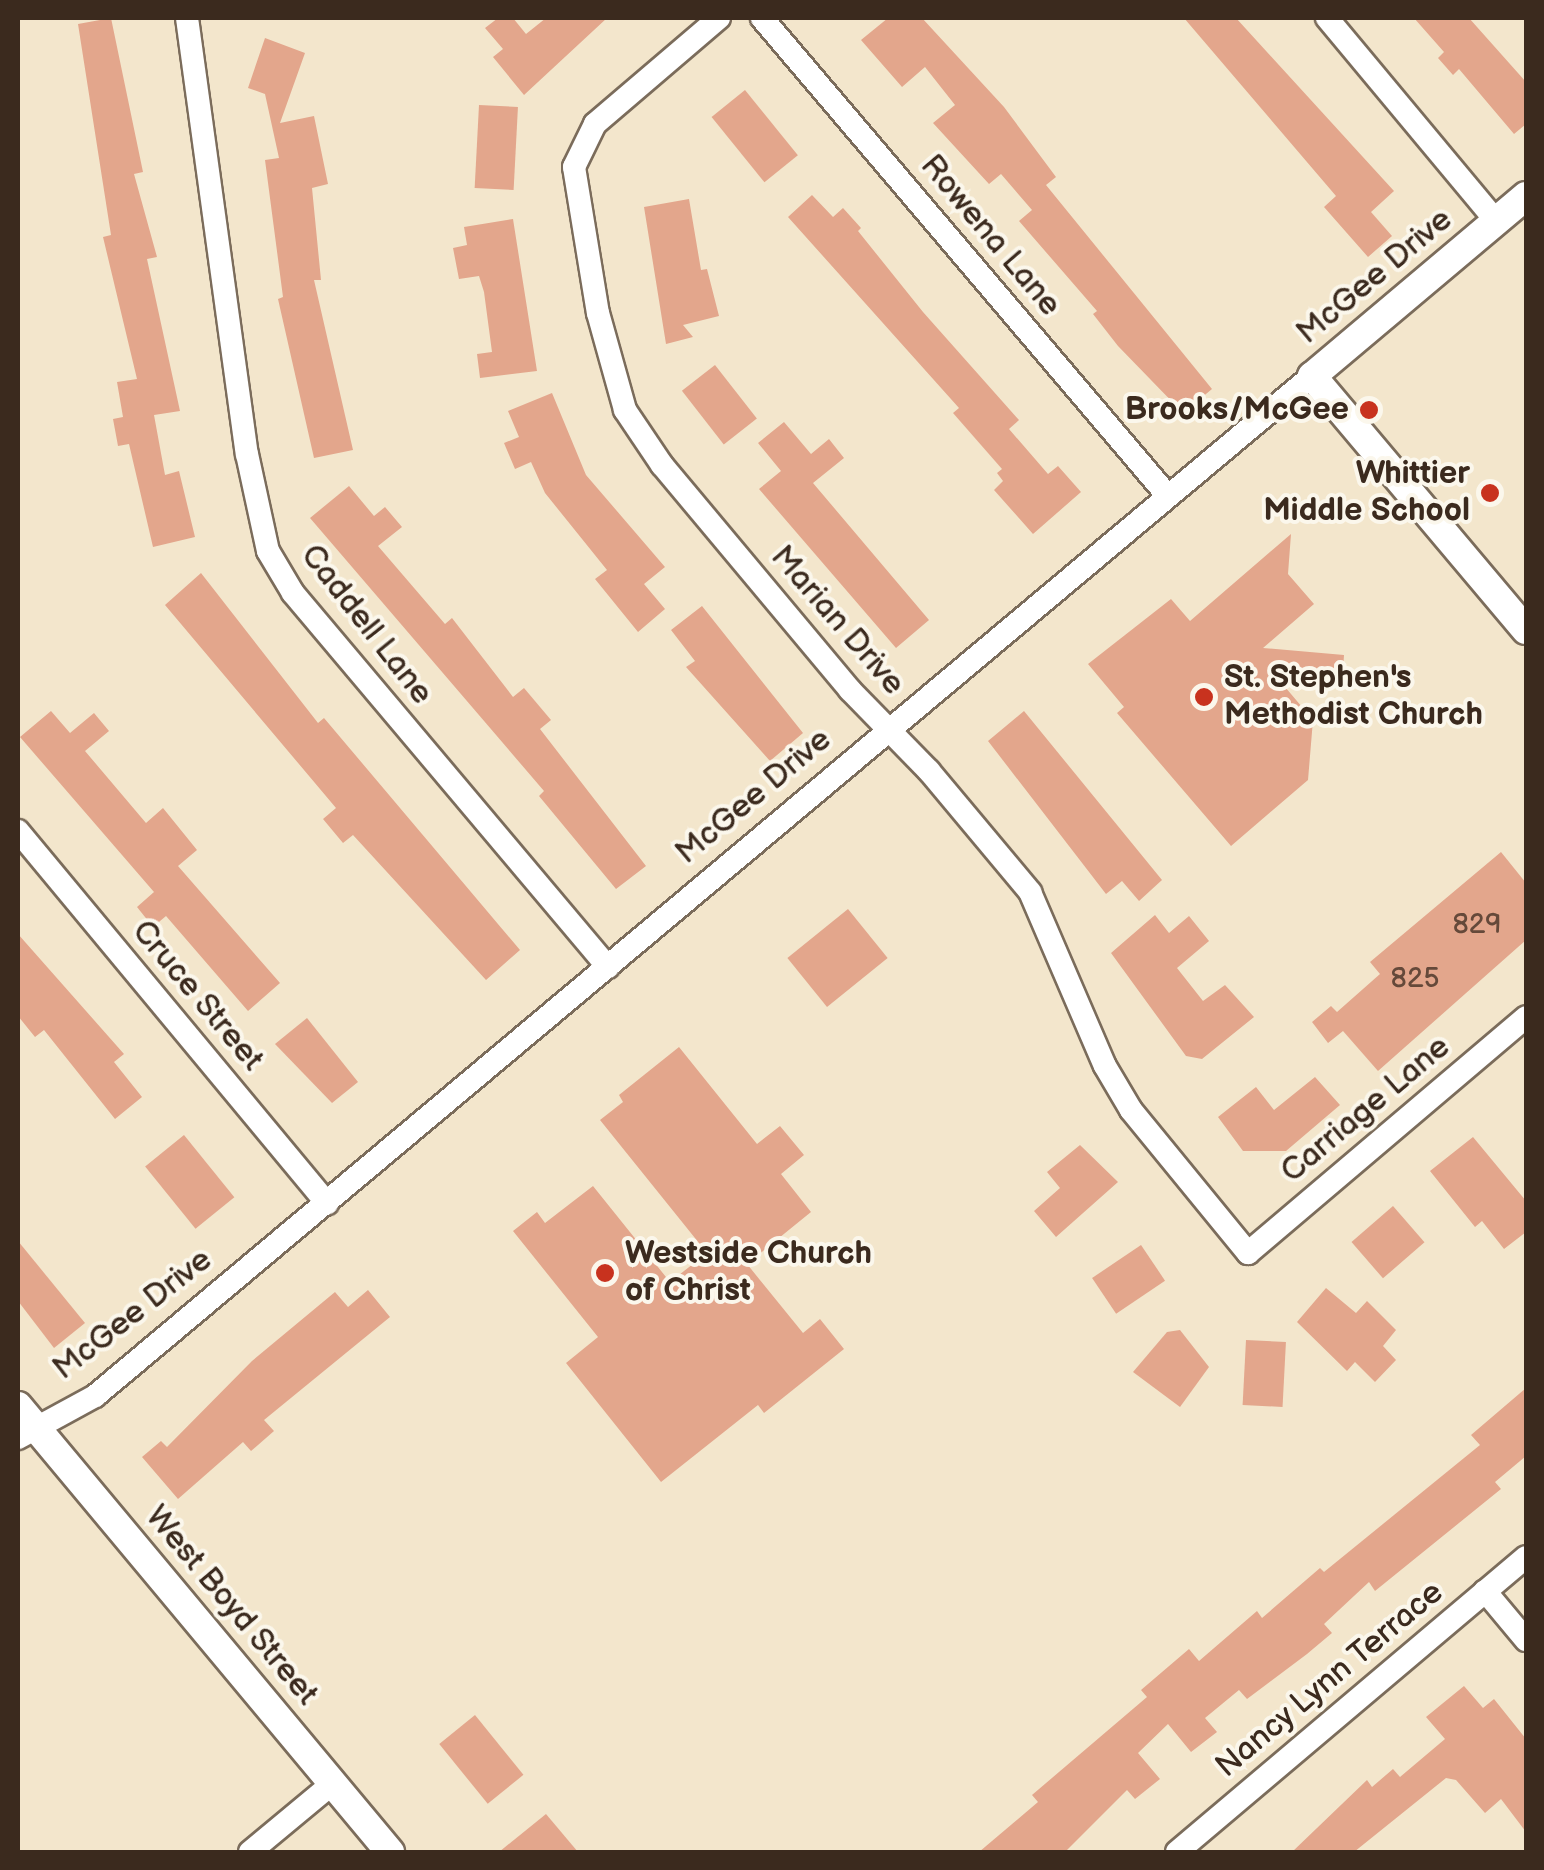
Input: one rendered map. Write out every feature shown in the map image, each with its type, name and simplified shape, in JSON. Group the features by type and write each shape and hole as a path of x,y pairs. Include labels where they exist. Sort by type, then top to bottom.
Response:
{"street":[{"name":"Caddell Lane","path":"187,18 248,454 268,551 293,592 608,967"},
{"name":"Marian Drive","path":"718,18 623,96 582,147 574,168 598,313 620,396 639,434 1030,892 1118,1089 1248,1253"},
{"name":"Rowena Lane","path":"762,18 1168,496"},
{"path":"1327,18 1496,221"},
{"name":"McGee Drive","path":"27,1433 95,1396 1526,196"},
{"path":"1312,376 1526,630"},
{"name":"Cruce Street","path":"18,830 327,1203"},
{"name":"Carriage Lane","path":"1248,1253 1526,1017"},
{"name":"West Boyd Street","path":"18,1406 27,1433 390,1852"},
{"name":"Nancy Lynn Terrace","path":"1176,1852 1526,1557"},
{"path":"1485,1591 1526,1640"},
{"path":"250,1852 333,1783"}],"building":[{"path":"111,18 143,172 134,174 157,257 147,259 180,411 154,415 165,475 179,471 195,537 153,547 129,444 118,446 113,419 123,417 117,382 137,379 103,237 111,235 78,24"},
{"path":"498,18 513,18 526,34 546,18 607,18 524,95 493,57 503,49 485,28"},
{"path":"888,18 922,18 1004,107 1056,177 1046,185 1212,389 1183,413 1118,346 1093,314 1097,311 1019,221 1032,210 1001,174 989,184 933,123 955,105 925,67 902,87 861,40"},
{"path":"1184,18 1236,18 1394,191 1371,212 1392,236 1368,257 1324,207 1336,196"},
{"path":"1414,18 1469,18 1526,82 1526,124 1514,134 1459,69 1453,75 1438,58 1444,52"},
{"path":"265,38 305,53 280,123 314,116 328,184 312,188 321,280 314,280 353,450 314,458 278,299 283,297 265,160 279,158 265,94 248,88"},
{"path":"745,90 798,155 764,182 712,117"},
{"path":"479,105 518,107 514,190 475,188"},
{"path":"812,195 833,217 843,208 923,312 1019,420 1009,429 1048,474 1058,466 1081,492 1033,534 994,490 1003,481 997,473 1002,469 953,413 959,408 788,217"},
{"path":"689,199 701,270 707,269 719,316 683,325 693,337 666,344 644,207"},
{"path":"513,219 537,371 480,378 477,354 492,352 484,292 479,276 459,279 453,248 467,245 464,227"},
{"path":"715,365 757,419 724,444 682,391"},
{"path":"552,393 586,475 665,567 644,584 665,609 638,632 595,579 607,570 545,493 531,462 515,469 504,443 519,437 508,411"},
{"path":"784,422 811,454 829,439 844,458 813,483 929,620 896,648 759,489 781,471 758,443"},
{"path":"349,486 374,516 385,507 402,527 378,546 445,624 452,618 513,697 524,688 551,720 540,729 646,866 616,889 539,796 544,791 310,518"},
{"name":"St. Stephen's Methodist Church","path":"1291,534 1288,574 1314,604 1263,648 1344,655 1342,686 1280,681 1313,720 1308,780 1231,846 1117,713 1124,707 1088,664 1171,599 1190,621"},
{"path":"201,573 318,723 324,718 520,950 486,980 353,835 343,843 323,819 336,808 165,605"},
{"path":"702,606 803,733 770,761 686,667 695,661 671,630"},
{"path":"51,711 70,733 94,713 109,731 85,751 146,823 163,808 197,850 178,866 280,983 248,1011 166,916 153,927 137,907 154,892 20,737"},
{"path":"1024,711 1162,880 1139,901 1122,881 1106,894 988,741"},
{"path":"1501,852 1526,883 1526,940 1378,1071 1343,1031 1328,1043 1312,1022 1331,1006 1337,1012 1380,974 1370,962"},
{"path":"848,909 888,958 827,1007 787,958"},
{"path":"1155,915 1169,933 1189,916 1209,941 1177,968 1203,1001 1225,985 1254,1017 1202,1059 1186,1056 1111,953"},
{"path":"18,934 124,1054 114,1062 142,1097 115,1119 44,1030 35,1037 18,1016"},
{"path":"307,1018 358,1082 332,1103 275,1044"},
{"name":"Westside Church of Christ","path":"679,1047 757,1144 780,1126 804,1155 781,1174 811,1212 747,1264 803,1333 820,1319 844,1349 764,1413 758,1405 661,1482 566,1363 598,1337 513,1231 537,1212 545,1223 593,1186 670,1282 707,1253 600,1120 623,1102 619,1095"},
{"path":"1315,1077 1340,1105 1286,1151 1243,1151 1218,1117 1256,1087 1274,1110"},
{"path":"184,1135 234,1197 195,1229 145,1166"},
{"path":"1473,1137 1526,1201 1526,1232 1504,1249 1482,1221 1475,1227 1430,1171"},
{"path":"1080,1145 1118,1182 1056,1237 1034,1211 1060,1188 1047,1172"},
{"path":"1393,1206 1424,1242 1383,1278 1351,1242"},
{"path":"18,1241 85,1323 54,1348 18,1301"},
{"path":"1141,1245 1165,1281 1116,1314 1092,1278"},
{"path":"1326,1288 1356,1313 1367,1301 1396,1330 1383,1346 1396,1360 1375,1382 1355,1362 1347,1371 1297,1322"},
{"path":"368,1290 390,1317 264,1420 274,1431 251,1451 243,1442 178,1499 142,1457 161,1441 167,1447 252,1361 335,1292 348,1307"},
{"path":"1180,1330 1209,1367 1180,1407 1133,1372 1167,1332"},
{"path":"1246,1340 1286,1342 1283,1407 1243,1405"},
{"path":"1526,1388 1526,1456 1495,1482 1501,1489 1375,1591 1369,1582 1324,1624 1332,1633 1307,1654 1247,1699 1239,1690 1205,1718 1217,1732 1191,1752 1168,1724 1138,1753 1160,1779 1135,1799 1127,1790 1065,1852 979,1852 1038,1802 1032,1795 1147,1697 1141,1690 1189,1649 1199,1661 1257,1611 1262,1618 1320,1568 1324,1572 1480,1445 1471,1435"},
{"path":"1464,1686 1483,1708 1494,1699 1526,1739 1526,1832 1501,1799 1485,1813 1456,1780 1446,1778 1354,1852 1292,1852 1367,1780 1372,1787 1393,1769 1400,1777 1445,1739 1426,1717"},
{"path":"475,1715 523,1775 488,1804 439,1744"},
{"path":"546,1814 578,1852 499,1852"}],"place":[{"name":"Brooks/McGee","path":"1369,410"},
{"name":"Whittier Middle School","path":"1490,493"},
{"name":"St. Stephen's Methodist Church","path":"1204,697"},
{"name":"Westside Church of Christ","path":"605,1273"}]}
